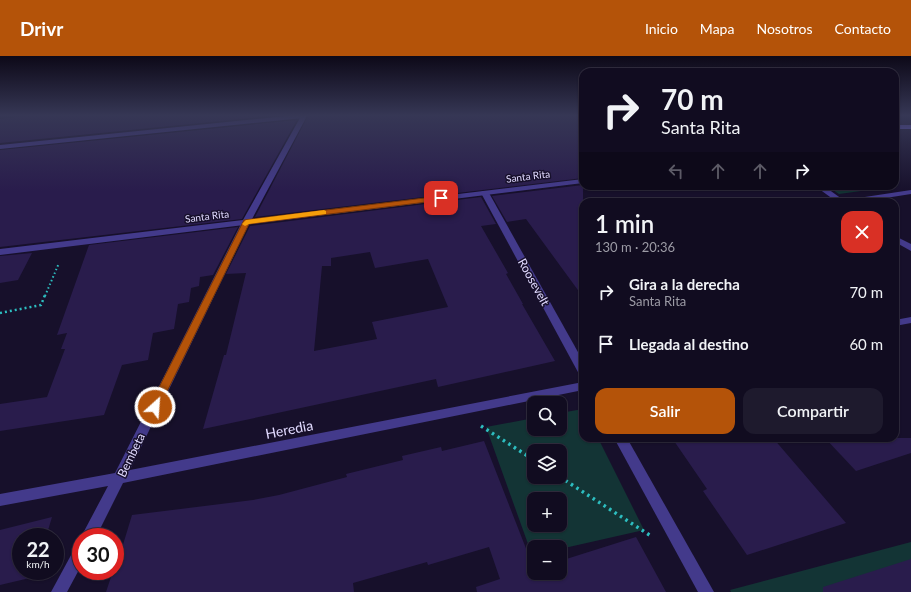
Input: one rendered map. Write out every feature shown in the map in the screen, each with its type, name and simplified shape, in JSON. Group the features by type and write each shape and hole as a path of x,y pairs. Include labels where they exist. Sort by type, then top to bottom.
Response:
{"street":[{"path":"0,147 59,141"},
{"name":"Bembeta","path":"93,528 246,222 290,141"},
{"name":"Santa Rita","path":"0,252 579,181"},
{"path":"825,190 836,198"},
{"path":"871,198 911,192"},
{"name":"Roosevelt","path":"485,193 579,363"},
{"path":"899,240 911,248"},
{"path":"899,322 911,320"},
{"name":"Heredia","path":"0,500 119,478 579,387"},
{"path":"622,442 706,592"},
{"path":"59,592 72,567"}],"path":[{"path":"0,312 41,305 68,244"},
{"path":"458,411 527,455"},
{"path":"567,482 656,540"}],"green space":[{"path":"833,190 868,190 839,194"},
{"path":"579,410 579,442 600,442 644,530 567,547 567,540 527,541 486,427 527,419 527,436 567,436 567,412"},
{"path":"911,542 911,592 731,592 730,590"}],"building":[{"path":"0,141 20,141 0,143"},
{"path":"89,141 285,141 242,219 0,247 0,150"},
{"path":"295,141 579,141 579,178 255,217"},
{"path":"579,185 579,190 583,190 583,198 579,198 579,292 526,219 507,222 492,196"},
{"path":"481,197 496,224 481,226 508,273 506,274 522,304 555,361 438,387 436,379 203,429 224,355 226,355 246,273 226,274 250,226","holes":["370,252 375,268 428,259 448,307 372,322 377,339 314,351 322,266 331,266 331,258"]},
{"path":"238,227 213,275 200,277 199,286 191,288 189,302 178,304 174,329 153,333 148,360 122,365 104,415 0,431 0,404 47,397 65,349 61,349 67,333 57,335 89,245"},
{"path":"32,253 18,280 0,283 0,256"},
{"path":"899,438 911,438 911,453 856,471 829,442 899,442"},
{"path":"484,441 527,551 527,580 567,580 567,559 636,537 666,592 477,592 476,587 500,579 489,547 428,565 427,562 353,583 354,592 106,592 110,580 124,580 124,541 132,515 253,500 279,495 347,477 346,474 403,460 402,456 441,447 442,451"},
{"path":"675,442 776,442 846,523 747,555 703,491 707,489"},
{"path":"52,517 49,528 12,528 12,580 21,580 0,585 0,530"},
{"path":"911,559 911,592 823,592 823,587"}],"slow traffic":[{"path":"245,224 246,222 324,212"}],"route":[{"path":"155,407 246,222 441,198"}]}
